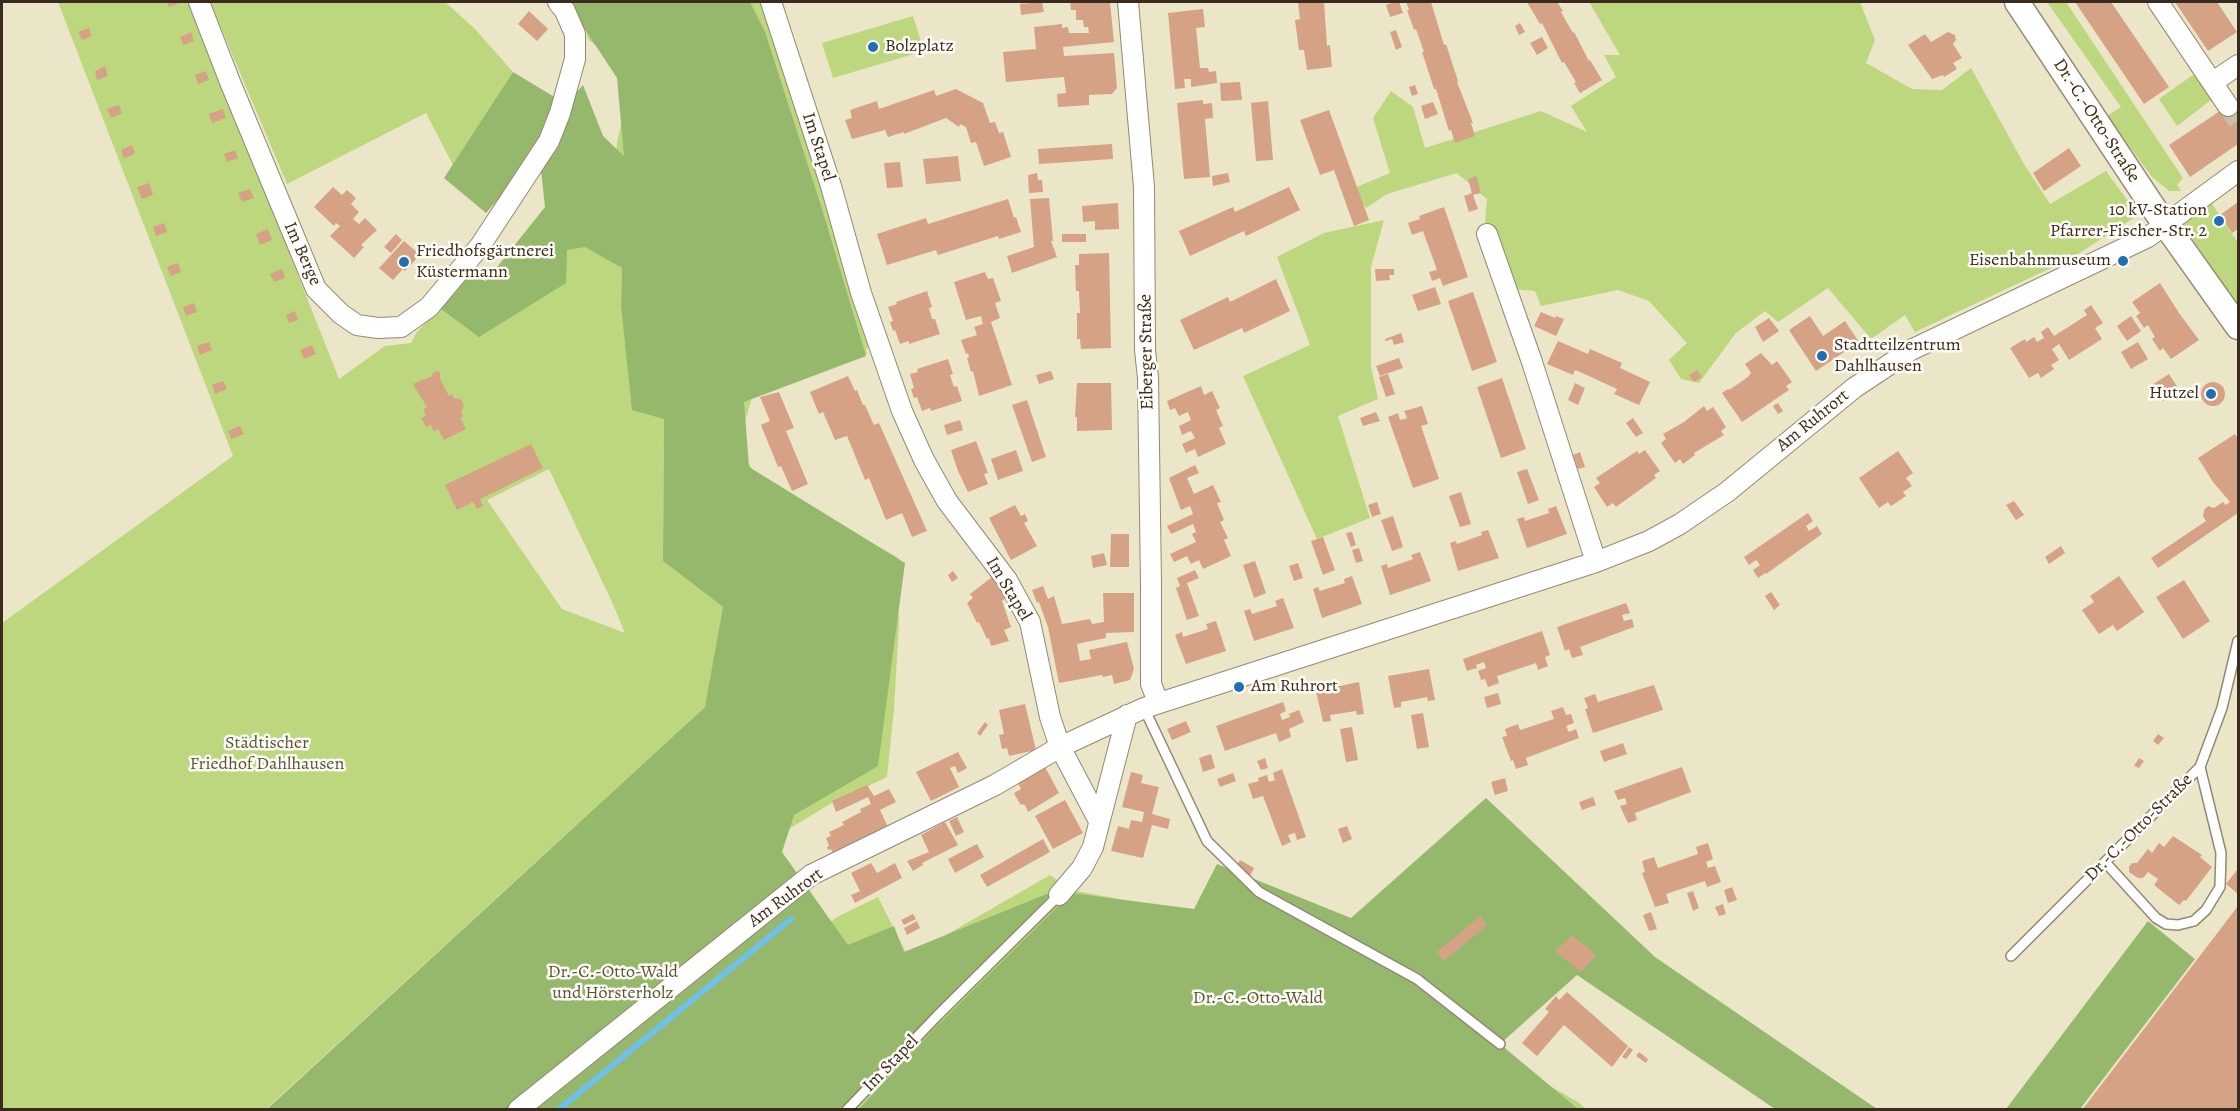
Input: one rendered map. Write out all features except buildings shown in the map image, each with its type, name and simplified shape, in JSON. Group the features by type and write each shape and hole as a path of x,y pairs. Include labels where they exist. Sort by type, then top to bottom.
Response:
{"street":[{"name":"Im Berge","path":"199,2 234,93 316,289 341,314 357,325 378,328 401,327 429,307 480,246 549,141 560,113 574,58 575,34 565,11 558,2"},
{"name":"Im Stapel","path":"771,2 831,186 861,293 902,411 924,460 947,501 1007,580 1030,622 1050,717 1060,747 1099,821 1091,854 1071,883 1059,895"},
{"name":"Eiberger Straße","path":"1099,821 1151,684 1152,584 1148,378 1145,350 1144,187 1128,2"},
{"name":"Dr.-C.-Otto-Straße","path":"2018,2 2165,224 2238,327"},
{"path":"2158,2 2228,106"},
{"path":"2213,82 2238,65"},
{"name":"Am Ruhrort","path":"518,1110 811,875 995,785 1060,747 1143,708 1596,562 1649,541 1680,524 1727,492 1854,388 1911,350 2148,237 2238,171"},
{"path":"1487,234 1532,362 1596,562"}],"lane":[{"name":"Dr.-C.-Otto-Straße","path":"2011,956 2200,768 2222,708 2238,641"},
{"path":"1143,708 1207,841 1259,892 1417,979 1500,1044"},
{"path":"2105,862 2156,918 2166,924 2178,926 2194,921 2206,910 2220,887 2221,853 2200,768"},
{"name":"Im Stapel","path":"848,1110 938,1015 1059,895"}],"green space":[{"name":"Städtischer Friedhof Dahlhausen","path":"58,2 190,2 339,379 385,346 411,343 416,333 440,308 567,250 585,246 622,268 621,305 664,419 663,561 723,607 742,644 678,419 610,221 617,143 626,100 617,65 588,39 585,26 557,2 761,2 870,346 866,349 867,354 755,387 738,445 758,479 897,557 899,623 887,777 830,804 774,838 752,975 839,916 878,897 908,957 1050,875 1071,890 1199,914 1550,1086 1586,1109 284,1109 725,736 706,700 705,707 266,1109 2,1109 2,623 233,456","holes":["549,469 625,633 562,609 487,500"]},
{"path":"210,2 445,2 474,28 513,72 453,165 426,113 287,184"},
{"name":"Dr.-C.-Otto-Wald und Hörsterholz","path":"567,2 750,2 765,32 866,356 744,402 749,467 905,563 878,766 794,815 782,852 848,945 894,926 904,952 1054,891 841,1109 266,1110 705,707 723,607 663,561 664,419 632,410 621,305 622,268 585,247 567,250 566,283 479,337 440,308 469,276 486,281 545,207 539,152 486,213 444,178 513,72 566,104 583,85 603,136 624,156 617,78"},
{"path":"1589,2 1860,2 1875,40 1866,63 1912,89 1942,90 1971,68 2024,164 2050,204 2106,171 2138,215 2072,258 1915,332 1905,315 1871,339 1828,288 1778,322 1765,311 1736,333 1699,383 1681,379 1669,360 1687,343 1649,301 1618,290 1541,306 1535,291 1511,289 1485,221 1487,199 1457,173 1387,194 1366,208 1352,189 1390,173 1373,118 1391,91 1413,107 1425,148 1541,111 1587,132 1571,106 1616,77 1604,55 1620,55"},
{"path":"2047,2 2066,2 2183,178 2177,185 2181,191 2169,191 2152,177 2107,116 2121,107"},
{"name":"Bolzplatz","path":"913,16 924,51 833,78 822,43"},
{"path":"2197,72 2215,97 2177,126 2159,99"},
{"path":"2211,202 2238,243 2238,305 2181,223"},
{"path":"1384,220 1371,267 1371,366 1378,399 1338,416 1370,518 1317,539 1243,376 1310,345 1277,257 1324,233"},
{"name":"Dr.-C.-Otto-Wald","path":"1486,798 1655,957 1877,1109 1775,1109 1577,975 1500,1044 1578,1109 858,1110 933,1030 1071,893 1194,909 1217,864 1351,918"},
{"path":"2148,921 2195,959 2080,1109 2006,1109"}],"waterway":[{"path":"558,1110 791,919"}],"tunnel":[{"path":"2228,106 2238,121"}],"place":[{"name":"Bolzplatz","path":"873,47"},
{"name":"10 kV-Station Pfarrer-Fischer-Str. 2","path":"2219,221"},
{"name":"Eisenbahnmuseum","path":"2123,261"},
{"name":"Friedhofsgärtnerei Küstermann","path":"404,262"},
{"name":"Stadtteilzentrum Dahlhausen","path":"1822,356"},
{"name":"Hutzel","path":"2211,394"},
{"name":"Am Ruhrort","path":"1239,687"}]}
